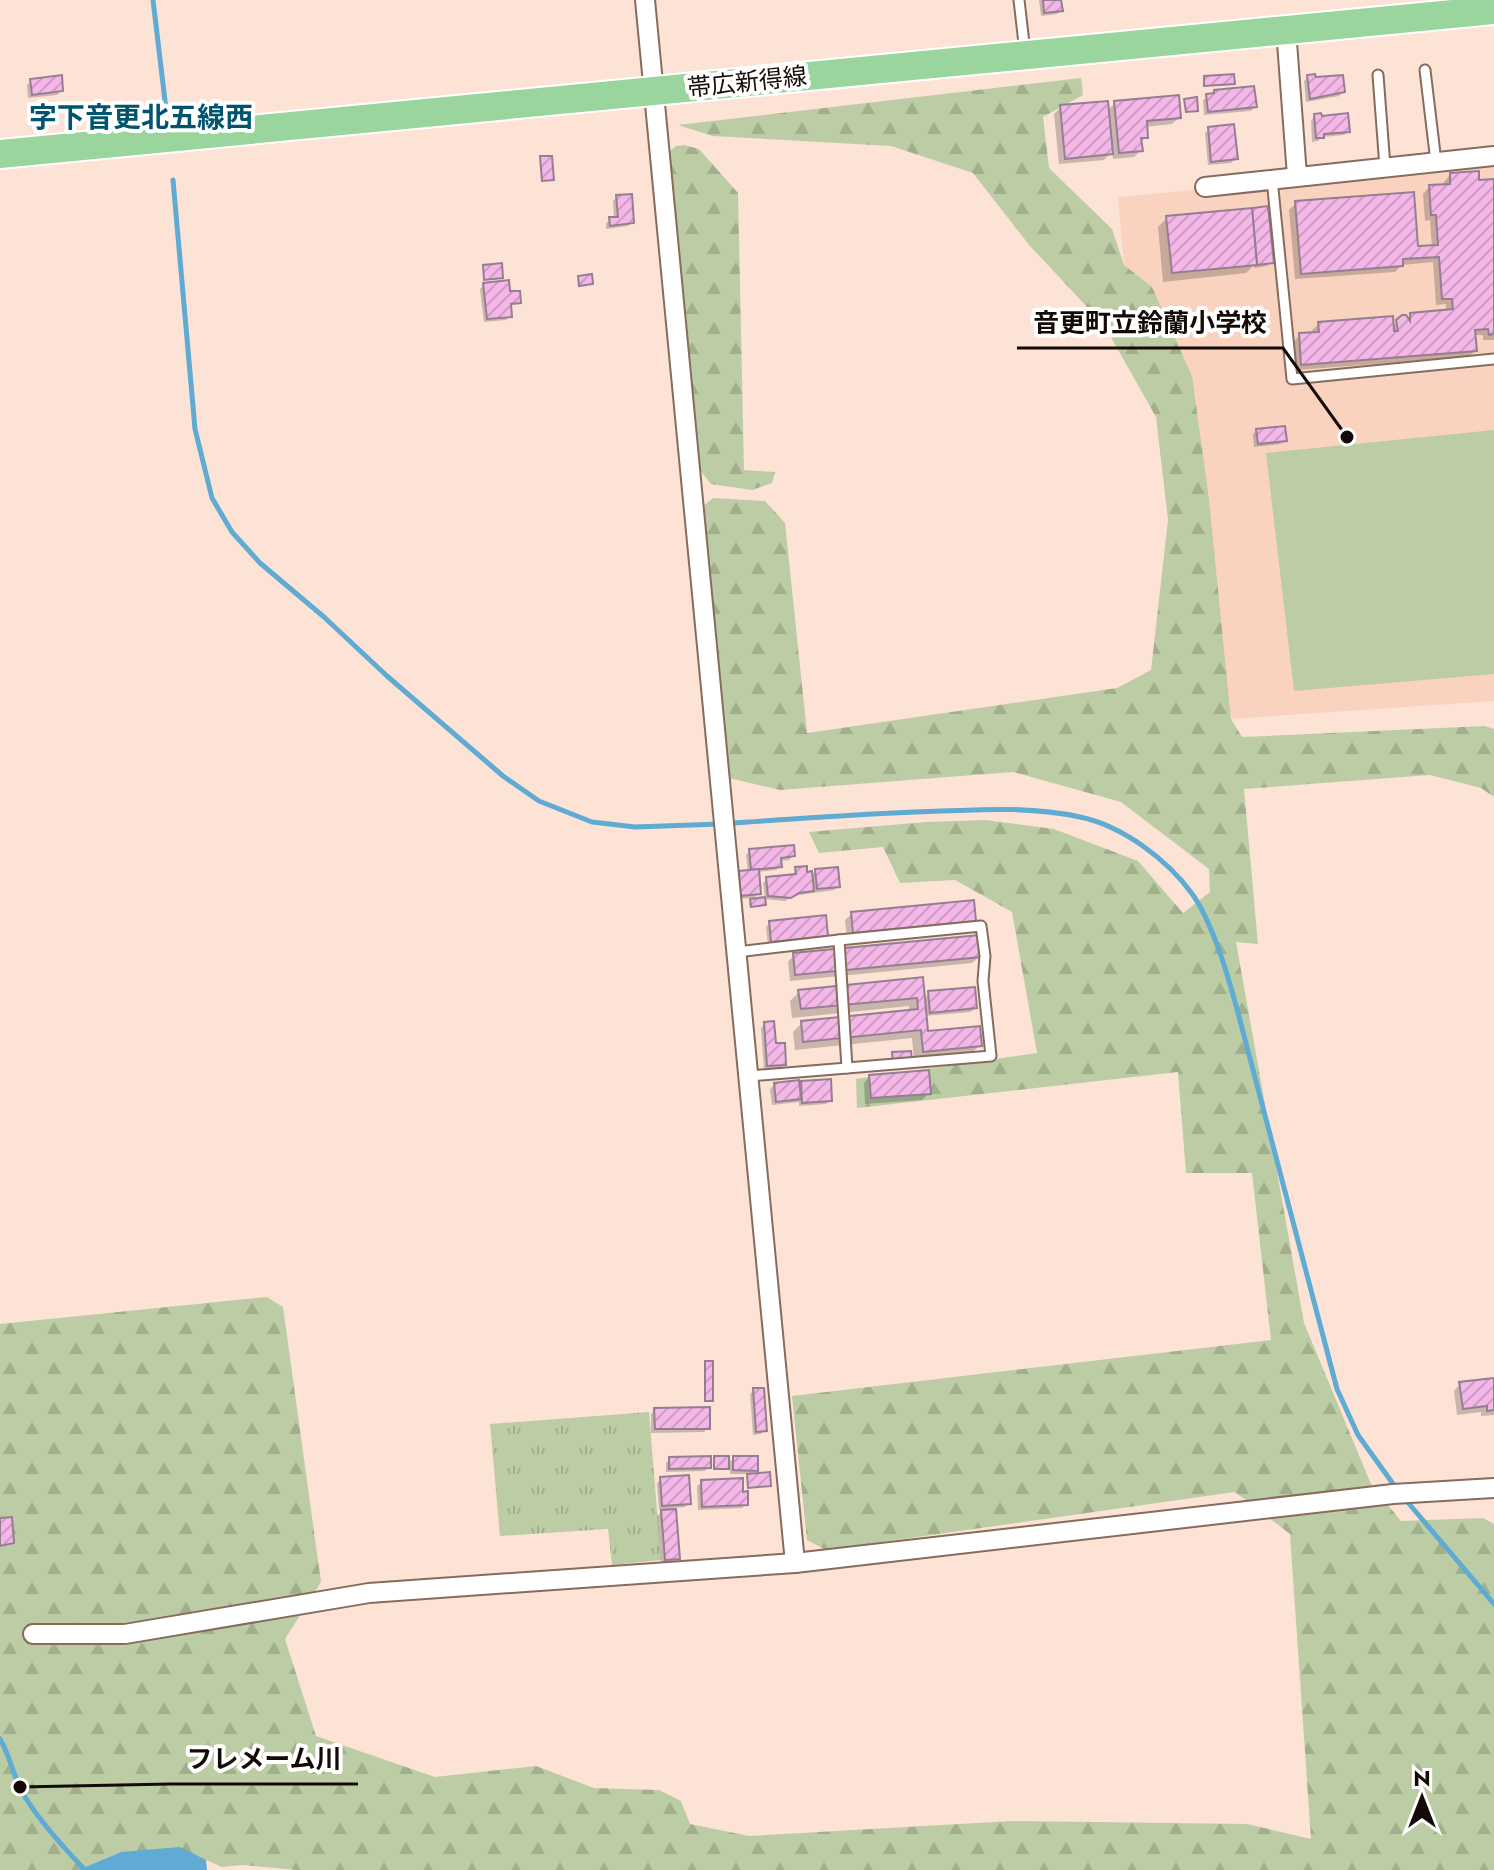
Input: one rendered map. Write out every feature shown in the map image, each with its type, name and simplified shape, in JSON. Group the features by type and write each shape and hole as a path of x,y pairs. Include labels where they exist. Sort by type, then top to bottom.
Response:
{"main road":[{"name":"帯広新得線","path":"0,154 1494,10"}],"street":[{"path":"645,0 795,1563"},
{"path":"1286,29 1297,176"},
{"path":"1205,187 1494,156"},
{"path":"33,1634 125,1634 369,1593 795,1563 1393,1494 1494,1488"}],"lane":[{"path":"1019,0 1026,54"},
{"path":"1425,70 1436,162"},
{"path":"1378,75 1385,167"},
{"path":"1272,179 1292,379 1494,359"},
{"path":"737,952 981,926 985,956 983,981 991,1056 749,1076"},
{"path":"839,940 847,1068"}],"shaded area":[{"path":"1494,163 1494,701 1231,719 1209,499 1152,287 1124,265 1118,197"}],"green space":[{"path":"1081,78 1083,95 1043,117 1049,168 1112,229 1124,265 1152,287 1192,376 1209,499 1231,719 1242,737 1485,726 1494,729 1494,797 1481,788 1430,775 1244,789 1258,944 1236,942 1304,1323 1371,1484 1401,1521 1483,1518 1494,1524 1494,1870 296,1870 243,1865 222,1867 206,1860 121,1852 78,1870 0,1870 0,1324 267,1297 283,1307 321,1582 285,1639 316,1736 435,1777 536,1766 594,1788 659,1790 681,1801 690,1824 749,1836 1012,1821 1247,1824 1311,1839 1290,1534 1235,1492 826,1550 807,1540 792,1396 1271,1340 1252,1173 1186,1173 1178,1072 857,1108 856,1079 1037,1053 1012,912 955,880 900,883 883,847 819,853 809,832 985,820 1054,829 1138,861 1183,913 1210,892 1209,869 1121,802 1013,772 780,790 729,778 702,507 713,498 765,501 785,523 807,733 1117,688 1151,670 1168,520 1156,417 1104,325 1030,246 973,173 891,146 713,136 678,125"},
{"path":"676,146 699,149 738,193 744,470 775,472 772,483 752,490 711,484 696,465 669,152"},
{"path":"1494,430 1494,674 1294,691 1266,453"},
{"path":"649,1412 661,1560 612,1565 608,1529 500,1536 490,1424"}],"water":[{"path":"180,1847 206,1860 207,1870 78,1870 121,1852"}],"building":[{"path":"1043,0 1061,0 1063,11 1044,13"},
{"path":"1234,74 1235,84 1204,86 1204,76"},
{"path":"1315,74 1316,77 1343,75 1345,92 1310,99 1307,75"},
{"path":"62,75 63,91 32,95 30,79"},
{"path":"1254,86 1257,107 1208,112 1206,94 1214,93 1214,90"},
{"path":"1179,95 1181,118 1147,121 1148,138 1141,138 1143,151 1119,153 1114,101"},
{"path":"1197,97 1198,111 1186,112 1184,99"},
{"path":"1108,101 1113,154 1065,159 1060,105"},
{"path":"1321,113 1322,116 1348,113 1350,132 1324,134 1324,138 1316,138 1314,114"},
{"path":"1234,124 1238,159 1211,162 1208,127"},
{"path":"540,156 552,156 554,180 542,181"},
{"path":"1479,171 1479,180 1494,179 1494,334 1489,335 1488,329 1475,330 1477,351 1301,365 1299,333 1319,332 1318,322 1393,316 1394,331 1398,331 1396,320 1402,315 1410,321 1410,313 1453,309 1452,299 1442,299 1439,257 1403,259 1403,266 1301,274 1295,201 1414,192 1418,246 1438,245 1436,215 1431,215 1429,185 1450,184 1450,173"},
{"path":"632,194 634,223 610,226 609,217 618,217 616,195"},
{"path":"1268,206 1274,263 1257,265 1252,208"},
{"path":"1252,208 1257,265 1172,273 1166,216"},
{"path":"502,263 503,278 484,280 483,265"},
{"path":"592,274 593,284 579,286 578,276"},
{"path":"509,280 510,291 520,291 521,303 511,304 512,317 487,319 483,283"},
{"path":"1285,426 1287,441 1258,444 1256,429"},
{"path":"794,845 795,856 781,858 782,867 751,870 749,849"},
{"path":"807,866 807,872 812,871 814,891 799,893 791,898 768,896 766,877 796,874 795,867"},
{"path":"838,867 840,887 817,889 815,869"},
{"path":"759,869 761,894 740,896 739,871"},
{"path":"765,897 766,905 751,907 750,899"},
{"path":"974,900 976,921 853,933 851,912"},
{"path":"826,915 828,936 771,942 769,921"},
{"path":"979,935 981,957 795,975 793,953"},
{"path":"923,977 928,1031 980,1026 982,1046 923,1052 921,1030 803,1042 801,1021 918,1009 917,998 801,1009 798,990"},
{"path":"975,987 977,1008 930,1013 928,991"},
{"path":"774,1021 776,1043 785,1043 786,1065 767,1066 764,1022"},
{"path":"911,1051 912,1060 893,1061 892,1052"},
{"path":"929,1070 931,1094 871,1098 869,1075"},
{"path":"831,1079 832,1101 802,1103 801,1081"},
{"path":"799,1080 801,1099 776,1102 774,1083"},
{"path":"705,1361 713,1361 713,1401 705,1401"},
{"path":"1494,1378 1494,1410 1487,1411 1487,1406 1463,1409 1459,1382"},
{"path":"753,1388 764,1388 767,1431 756,1432"},
{"path":"710,1407 710,1429 655,1429 654,1408"},
{"path":"711,1456 711,1468 669,1469 669,1457"},
{"path":"714,1456 729,1456 729,1469 714,1469"},
{"path":"733,1456 758,1456 758,1471 733,1470"},
{"path":"770,1472 771,1486 748,1488 747,1474"},
{"path":"689,1475 691,1504 662,1506 660,1477"},
{"path":"743,1478 743,1492 748,1491 748,1505 702,1507 701,1480"},
{"path":"676,1509 680,1559 665,1560 661,1510"},
{"path":"12,1517 14,1543 0,1546 0,1518"}],"waterway":[{"path":"153,0 166,109"},
{"path":"173,180 195,429 212,498 232,532 260,563 387,676 503,776 539,801 592,822 635,827 720,824"},
{"path":"730,823 959,810 1046,812 1080,817 1112,828 1143,846 1171,869 1203,912 1228,978 1337,1389 1358,1435 1396,1488"},
{"path":"1405,1499 1494,1604"},
{"path":"0,1739 19,1786 32,1807 85,1870"}],"place":[{"name":"音更町立鈴蘭小学校","path":"1347,437"},
{"name":"フレメーム川","path":"20,1787"}],"district":[{"name":"字下音更北五線西","path":"141,117"}]}
